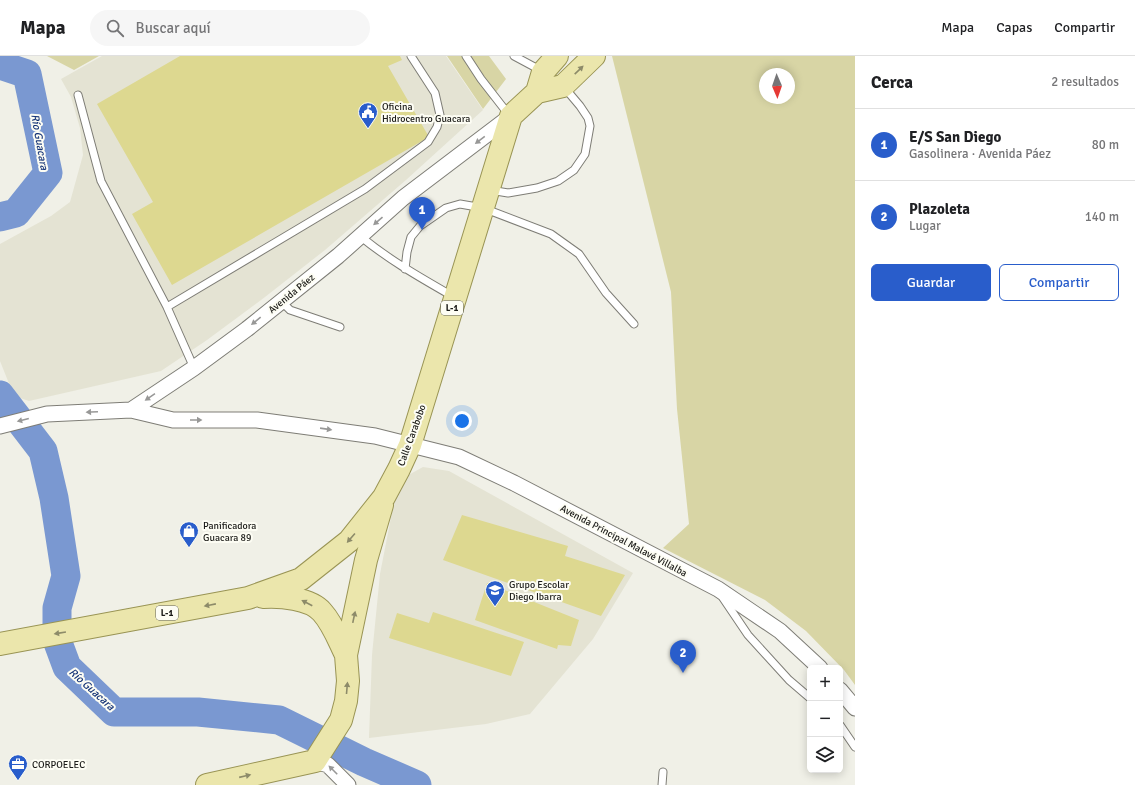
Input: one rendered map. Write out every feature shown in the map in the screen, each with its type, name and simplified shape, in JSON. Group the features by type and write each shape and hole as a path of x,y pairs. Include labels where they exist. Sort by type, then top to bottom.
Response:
{"main road":[{"path":"511,116 551,77 594,56"},
{"name":"Calle Carabobo","path":"0,644 248,598 301,579 349,541 384,496 410,445 511,116"},
{"name":"L-1","path":"318,756 341,720 346,701 348,681 346,655 366,560 384,496"},
{"name":"L-1","path":"248,598 276,596 300,600 321,610 330,623 346,655"},
{"path":"207,785 318,756"}],"street":[{"name":"Avenida Páez","path":"131,410 194,368 247,329 338,256 403,198 511,116"},
{"name":"Avenida Principal Malavé Villalba","path":"131,410 173,420 257,420 375,436 459,457 514,483 718,589 780,631 817,665"},
{"path":"0,426 47,414 131,410"},
{"path":"843,694 855,708"},
{"path":"318,756 348,785"}],"lane":[{"path":"167,307 365,189 428,142 437,126 440,115 435,93 411,56"},
{"path":"466,56 511,116"},
{"path":"405,269 411,237 420,226 446,208 558,182 574,170 585,154 590,126 588,118 580,106 551,77 514,56"},
{"path":"78,95 101,181 167,307 194,368"},
{"path":"485,199 551,234 579,254 606,293 634,324"},
{"path":"360,236 374,248 405,269 456,298"},
{"path":"281,301 290,310 340,327"},
{"path":"718,589 748,635 789,680 807,695"},
{"path":"843,729 855,747"},
{"path":"662,785 664,772"}],"shaded area":[{"path":"47,56 99,56 74,70"},
{"path":"102,56 446,56 483,110 406,180 325,250 207,340 161,371 29,401 14,396 0,361 0,244 51,216 70,202 83,155 80,128 71,97 61,79"},
{"path":"447,56 489,56 506,79 483,109"},
{"path":"612,56 855,56 855,685 843,669 843,665 839,665 806,631 765,600 663,548 689,524 677,409 671,292"},
{"name":"Grupo Escolar Diego Ibarra","path":"423,467 449,471 633,573 593,639 530,714 486,724 369,738 372,655 380,574 394,502 403,478"}],"building":[{"path":"180,56 400,56 402,60 388,66 429,137 172,285 132,214 153,202 97,104"},
{"path":"462,515 568,546 565,556 625,575 601,616 443,560"},
{"path":"487,583 579,620 571,646 558,645 557,649 475,620"},
{"path":"433,612 524,642 511,676 389,638 397,613 429,623"}],"waterway":[{"name":"Río Guacara","path":"0,65 27,74 48,173 16,213 0,217"},
{"name":"Río Guacara","path":"0,395 43,451 54,498 66,576 57,608 57,640 67,667 114,712 198,712 279,720 364,762 417,785"}],"place":[{"name":"Oficina Hidrocentro Guacara","path":"368,129"},
{"name":"E/S San Diego","path":"422,230"},
{"name":"Panificadora Guacara 89","path":"189,548"},
{"name":"Grupo Escolar Diego Ibarra","path":"495,607"},
{"name":"Plazoleta","path":"683,673"},
{"name":"CORPOELEC","path":"18,781"}]}
